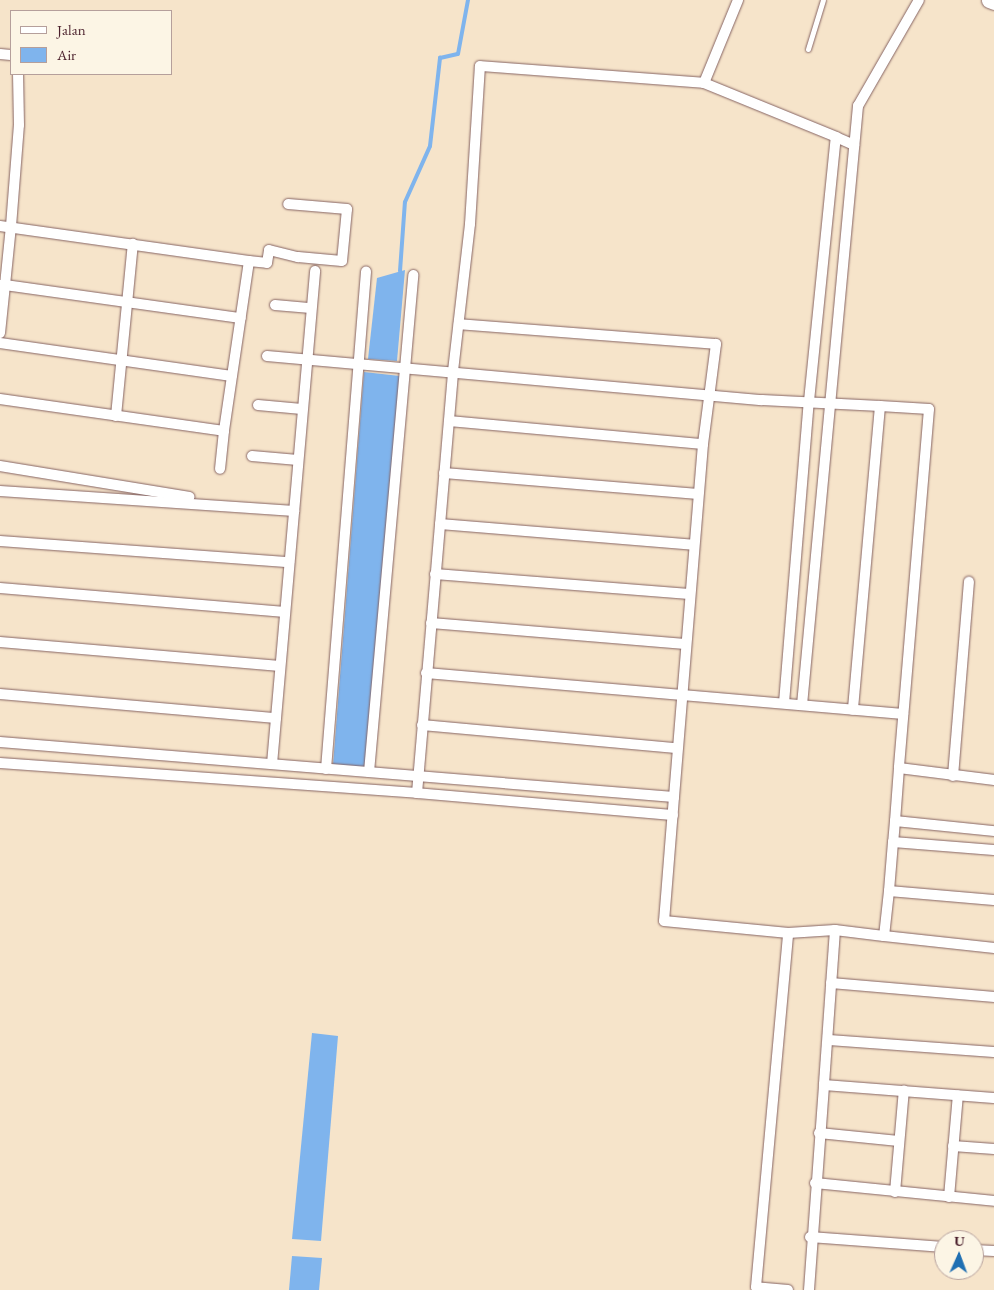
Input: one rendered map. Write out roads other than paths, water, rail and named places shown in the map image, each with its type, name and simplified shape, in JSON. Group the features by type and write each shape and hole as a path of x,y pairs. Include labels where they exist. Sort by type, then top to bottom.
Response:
{"street":[{"path":"704,83 738,0"},
{"path":"802,705 829,402 860,100 919,0"},
{"path":"989,0 994,2"},
{"path":"417,793 453,371 470,224 480,66 704,83 854,145"},
{"path":"0,333 2,285 11,226 19,125 18,75"},
{"path":"784,703 809,401 836,137"},
{"path":"0,226 11,226 267,263 269,250 298,257 342,261 347,209 288,204"},
{"path":"116,416 134,244"},
{"path":"220,470 249,261"},
{"path":"272,764 315,271"},
{"path":"326,769 366,272"},
{"path":"369,772 413,275"},
{"path":"2,285 241,318"},
{"path":"275,305 311,308"},
{"path":"459,324 716,344 711,394 702,444 685,644 683,695 676,748 673,815 664,921 788,933 834,930 994,948"},
{"path":"0,343 232,376"},
{"path":"267,356 711,394 930,409 884,936"},
{"path":"0,399 224,431"},
{"path":"258,405 302,409"},
{"path":"853,710 880,406"},
{"path":"449,421 702,444"},
{"path":"252,456 298,460"},
{"path":"0,466 248,507"},
{"path":"444,473 698,494"},
{"path":"0,491 294,511"},
{"path":"440,524 693,545"},
{"path":"0,541 289,562"},
{"path":"435,574 689,594"},
{"path":"953,776 969,582"},
{"path":"0,588 285,612"},
{"path":"431,623 685,644"},
{"path":"0,642 280,666"},
{"path":"426,674 903,714"},
{"path":"0,694 276,718"},
{"path":"422,725 676,748"},
{"path":"0,742 674,797"},
{"path":"0,763 417,793 673,815"},
{"path":"899,768 994,780"},
{"path":"895,821 994,831"},
{"path":"893,842 994,850"},
{"path":"889,891 994,900"},
{"path":"809,1290 810,1237 829,1040 834,930"},
{"path":"788,933 756,1287 788,1290"},
{"path":"831,983 994,997"},
{"path":"829,1040 994,1052"},
{"path":"824,1085 994,1098"},
{"path":"895,1192 904,1090"},
{"path":"949,1197 958,1095"},
{"path":"819,1133 899,1141"},
{"path":"953,1146 994,1149"},
{"path":"815,1183 994,1201"},
{"path":"810,1237 934,1246"}],"lane":[{"path":"808,49 823,0"}],"water":[{"path":"405,270 397,361 368,359 377,278"},
{"path":"364,372 400,376 365,768 333,765"},
{"path":"312,1033 338,1036 321,1241 292,1239"},
{"path":"292,1256 322,1258 319,1290 289,1290"}],"waterway":[{"path":"400,271 405,202 430,146 440,58 458,54 468,0"}]}
